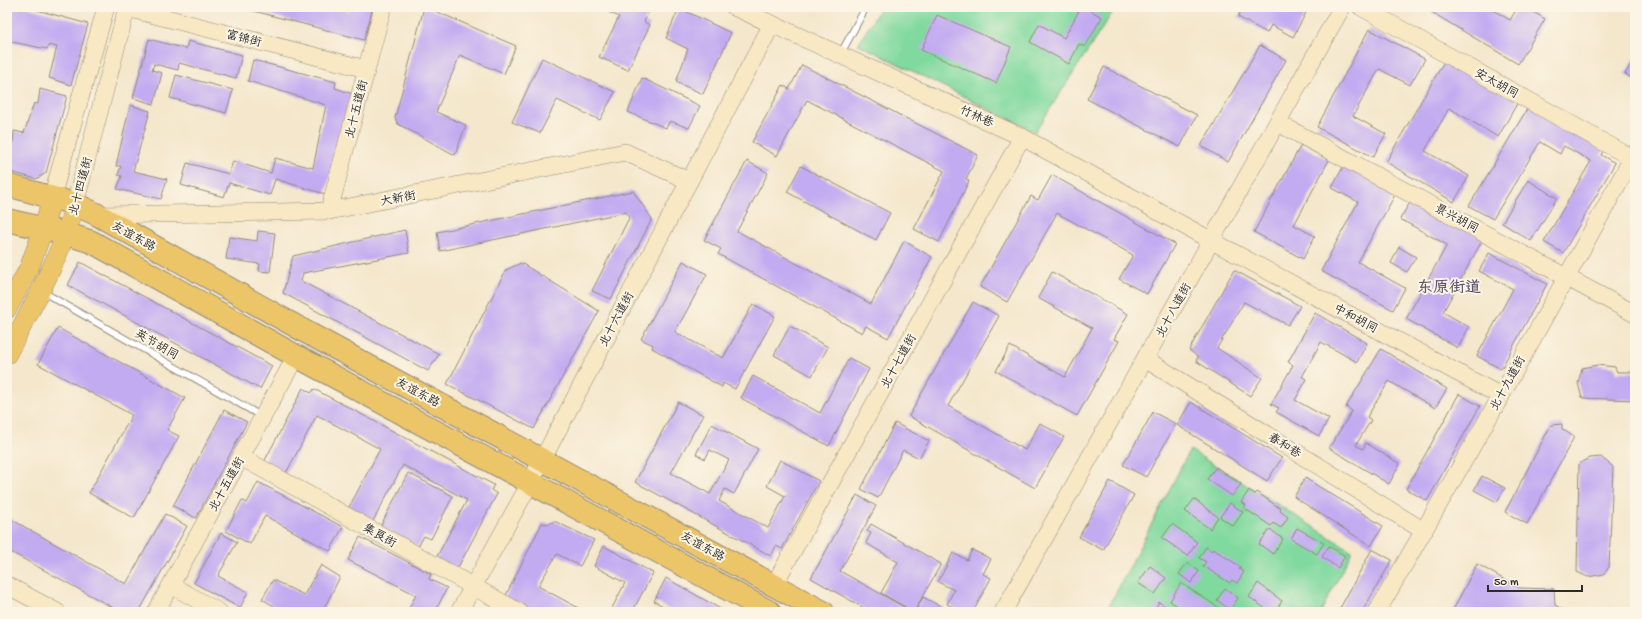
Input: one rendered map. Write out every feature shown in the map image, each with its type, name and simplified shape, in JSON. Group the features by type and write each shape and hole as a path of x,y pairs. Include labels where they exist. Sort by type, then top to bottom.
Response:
{"highway":[{"name":"友谊东路","path":"7,185 76,204 98,215 315,337 823,612"},
{"path":"7,220 43,230 67,234 92,242 296,356 767,611"}],"main road":[{"name":"北十四道街","path":"7,309 29,268 43,230 52,197"},
{"name":"北十四道街","path":"7,354 41,291 67,234 76,204"}],"street":[{"name":"北十四道街","path":"52,197 106,7"},
{"name":"北十四道街","path":"76,204 126,7"},
{"name":"富锦街","path":"126,7 366,69"},
{"name":"北十五道街","path":"330,212 383,7"},
{"name":"竹林巷","path":"734,7 1022,136 1212,241"},
{"name":"北十八道街","path":"1003,612 1342,7"},
{"name":"安太胡同","path":"1361,7 1634,156"},
{"name":"北十六道街","path":"459,612 530,483 772,24"},
{"name":"景兴胡同","path":"1278,123 1635,314"},
{"name":"北十七道街","path":"774,586 1022,136"},
{"name":"大新街","path":"98,215 330,212 625,152 689,181"},
{"name":"北十九道街","path":"1377,612 1501,396 1566,276 1634,156"},
{"name":"中和胡同","path":"1212,241 1501,396"},
{"name":"北十五道街","path":"156,612 296,356"},
{"name":"春和巷","path":"1145,359 1424,531"},
{"name":"集良街","path":"241,457 519,612"},
{"path":"7,585 57,612"},
{"path":"170,586 219,612"}],"lane":[{"path":"840,55 866,7"},
{"name":"英节胡同","path":"41,291 262,417"}],"green space":[{"path":"881,7 1116,7 1035,132 858,44"},
{"path":"1190,450 1352,551 1321,612 1106,612"}],"building":[{"path":"7,7 26,7 88,24 71,85 49,78 57,47 49,45 47,49 7,41"},
{"path":"239,7 336,7 350,11 351,7 373,7 364,40"},
{"path":"426,7 516,46 504,74 460,55 436,112 466,125 455,155 398,124 395,118 423,11"},
{"path":"598,7 651,7 644,22 650,25 628,70 599,57 619,17"},
{"path":"1081,7 1084,7 1102,17 1085,47 1079,44 1069,64 1030,42 1039,24 1064,38"},
{"path":"1243,7 1273,7 1280,10 1281,7 1309,7 1293,37 1271,25 1267,33 1238,17"},
{"path":"1423,7 1492,7 1491,9 1510,20 1518,7 1525,7 1545,19 1518,64"},
{"path":"679,8 731,33 703,94 676,82 688,49 666,38"},
{"path":"937,15 1011,47 996,83 921,50"},
{"path":"1369,29 1425,59 1410,85 1379,69 1353,116 1386,134 1373,157 1317,127"},
{"path":"149,39 186,49 188,41 242,55 236,78 179,63 178,70 154,64 152,70 162,73 154,104 133,98"},
{"path":"1260,45 1286,60 1228,162 1201,146"},
{"path":"542,58 615,92 600,120 557,100 540,133 512,122"},
{"path":"1635,58 1635,80 1625,74"},
{"path":"253,60 336,82 335,88 353,94 325,194 275,179 270,195 229,183 224,197 181,185 187,163 229,174 233,161 271,173 275,158 313,168 326,105 248,81"},
{"path":"1445,60 1518,102 1498,137 1449,108 1425,151 1469,176 1454,202 1386,162"},
{"path":"802,65 978,155 966,179 969,181 939,242 914,229 944,171 807,100 777,156 752,142 783,85 789,89"},
{"path":"1104,67 1197,115 1180,147 1087,99"},
{"path":"176,75 233,90 226,113 170,98"},
{"path":"642,78 700,106 689,128 670,121 666,128 628,112"},
{"path":"40,89 67,96 46,173 36,179 7,171 7,141 13,142 14,131 24,133 34,103 38,104"},
{"path":"1530,104 1605,147 1601,155 1615,163 1563,253 1544,242 1591,161 1564,146 1560,154 1540,142 1493,219 1469,206"},
{"path":"130,105 150,111 133,171 167,179 161,199 117,189 122,176 118,175 121,166 116,166"},
{"path":"1301,145 1329,160 1294,225 1315,236 1303,259 1254,232"},
{"path":"747,161 768,173 737,231 871,304 904,241 932,257 888,338 866,326 862,333 718,254 721,249 704,240"},
{"path":"1344,165 1396,193 1358,262 1405,288 1393,310 1321,271 1358,202 1332,188"},
{"path":"801,166 890,213 876,240 787,192"},
{"path":"1052,175 1175,244 1147,294 1119,279 1133,255 1057,213 1007,302 980,287 1031,196 1038,200"},
{"path":"1528,180 1557,198 1531,241 1502,223"},
{"path":"633,191 652,219 611,299 592,291 629,218 626,212 440,251 437,232"},
{"path":"1412,199 1483,239 1443,312 1469,327 1458,348 1406,319 1447,245 1400,219"},
{"path":"405,230 409,253 303,273 301,281 439,354 428,371 283,293 293,256"},
{"path":"258,231 275,233 270,272 259,271 260,264 226,259 229,237 257,241"},
{"path":"1399,247 1416,257 1407,272 1391,263"},
{"path":"1489,253 1547,284 1501,369 1477,356 1513,289 1479,271"},
{"path":"683,261 707,274 675,332 723,358 753,304 775,316 735,389 723,383 722,387 652,348 653,345 641,339"},
{"path":"80,262 272,366 260,389 68,285"},
{"path":"521,263 599,311 534,429 447,384 506,270"},
{"path":"1234,270 1300,306 1288,325 1244,302 1217,348 1262,378 1250,396 1196,361 1198,357 1189,350"},
{"path":"1052,272 1128,314 1114,339 1119,341 1077,416 996,371 1010,346 1065,377 1092,328 1038,298"},
{"path":"973,302 999,316 948,406 1025,450 1040,423 1064,437 1035,488 909,416"},
{"path":"1315,313 1367,343 1357,362 1321,342 1302,377 1307,379 1295,400 1329,419 1319,436 1276,412 1279,408 1271,404 1293,365 1288,362"},
{"path":"790,326 828,347 812,376 774,355"},
{"path":"58,328 185,398 167,430 179,436 134,518 89,493 132,415 38,364"},
{"path":"1381,349 1447,389 1435,408 1389,381 1367,417 1371,420 1356,445 1363,449 1366,443 1400,464 1389,484 1329,448 1352,411 1346,407"},
{"path":"849,358 869,369 829,446 741,398 753,376 820,413"},
{"path":"1597,365 1615,367 1617,372 1635,372 1635,400 1582,398 1578,383 1582,368"},
{"path":"303,388 311,393 314,389 494,485 491,490 497,494 456,571 435,560 467,500 403,465 371,525 347,511 380,449 317,415 285,475 263,464"},
{"path":"1459,394 1480,406 1427,501 1406,489"},
{"path":"678,402 703,415 671,473 710,494 729,460 710,450 705,459 696,454 712,424 758,449 734,494 725,489 719,501 768,528 785,496 767,486 780,460 819,481 782,549 776,546 771,556 635,482"},
{"path":"1191,402 1282,458 1267,481 1177,425"},
{"path":"224,410 247,422 196,518 173,506"},
{"path":"1153,412 1176,424 1146,477 1123,465"},
{"path":"895,423 929,441 919,458 903,450 878,498 861,489"},
{"path":"1562,424 1562,429 1574,437 1527,524 1505,512 1551,425"},
{"path":"1601,457 1613,467 1609,567 1604,574 1588,577 1577,572 1579,464 1590,458"},
{"path":"1216,467 1241,484 1232,496 1207,479"},
{"path":"408,473 453,496 431,539 424,536 418,547 380,527"},
{"path":"1482,476 1505,488 1497,502 1474,490"},
{"path":"1305,478 1383,526 1371,546 1294,497"},
{"path":"1110,481 1134,495 1103,550 1079,537"},
{"path":"258,482 343,527 330,551 265,516 250,544 226,531 242,500 247,503"},
{"path":"1249,490 1255,494 1257,492 1281,509 1280,511 1288,517 1281,528 1273,523 1271,526 1244,508 1246,505 1241,502"},
{"path":"857,495 876,506 840,571 913,612 871,612 811,578"},
{"path":"1194,499 1218,517 1210,529 1185,511"},
{"path":"1230,503 1243,512 1233,526 1220,517"},
{"path":"165,514 187,526 139,612 121,612 7,550 7,517 126,584"},
{"path":"554,521 594,540 580,566 557,554 538,586 582,610 581,612 523,612 503,601 542,523 549,524"},
{"path":"871,524 941,564 914,612 881,593 898,562 866,543 871,533 867,531"},
{"path":"1172,524 1197,542 1188,556 1162,538"},
{"path":"1297,528 1324,543 1317,554 1291,539"},
{"path":"1270,529 1283,539 1273,554 1259,544"},
{"path":"221,533 237,542 218,576 248,592 240,608 194,583"},
{"path":"360,537 431,574 429,579 447,588 435,612 407,612 416,595 348,560"},
{"path":"604,546 653,573 632,612 610,612 625,583 594,566"},
{"path":"1329,546 1345,556 1338,568 1322,557"},
{"path":"1206,547 1212,551 1213,549 1241,567 1239,569 1244,572 1237,583 1232,580 1230,583 1203,566 1206,562 1199,558"},
{"path":"1372,549 1392,560 1362,612 1338,612"},
{"path":"972,550 991,559 983,574 991,578 973,612 962,612 947,604 954,590 938,582 953,553 967,560"},
{"path":"1187,563 1199,571 1191,583 1179,574"},
{"path":"1477,564 1519,588 1554,589 1555,605 1567,612 1452,612"},
{"path":"321,565 340,577 322,612 284,612 262,599 273,580 304,595"},
{"path":"1150,566 1166,578 1155,594 1138,583"},
{"path":"666,578 726,612 674,612 654,601"},
{"path":"1181,583 1219,608 1217,612 1176,612 1179,607 1170,601"},
{"path":"1258,583 1282,601 1275,612 1270,612 1249,597"},
{"path":"1225,588 1238,598 1230,610 1217,600"},
{"path":"923,597 944,608 942,610 945,612 915,612"},
{"path":"1159,602 1172,611 1153,612"}],"district":[{"name":"东原街道","path":"1449,286"}]}
